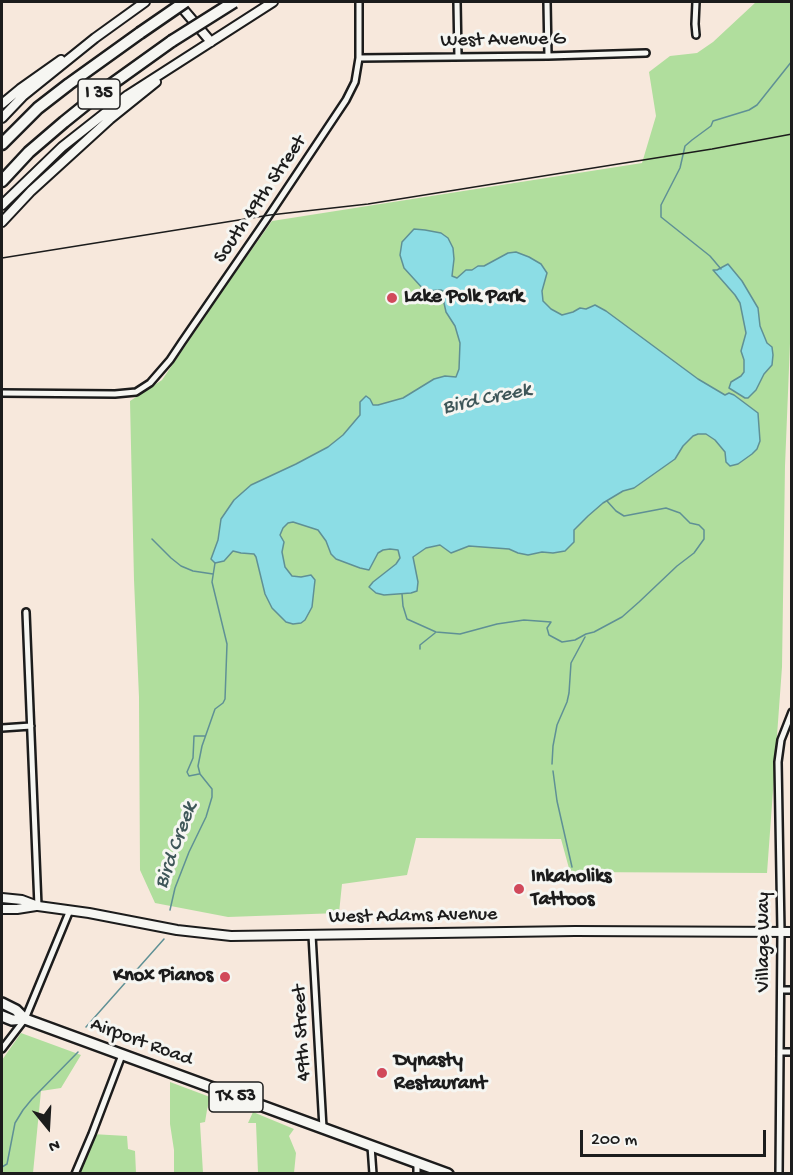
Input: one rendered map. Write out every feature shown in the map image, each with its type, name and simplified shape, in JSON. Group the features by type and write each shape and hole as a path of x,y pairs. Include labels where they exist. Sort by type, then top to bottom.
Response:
{"highway":[{"name":"I 35","path":"2,144 38,108 185,2"},
{"name":"I 35","path":"2,181 29,152 105,90 171,41 234,2"}],"main road":[{"path":"124,17 130,7 130,2"},
{"path":"2,104 49,68 145,2"},
{"path":"177,2 211,42"},
{"path":"2,205 62,147 128,95 273,2"},
{"path":"2,118 23,96 95,38"},
{"path":"2,222 31,191 110,119 185,59"},
{"name":"West Adams Avenue","path":"2,898 166,928 224,936 568,931 792,932"},
{"name":"West Adams Avenue","path":"2,909 38,906"},
{"name":"Airport Road","path":"2,1003 16,1010 25,1019 448,1173"},
{"name":"Airport Road","path":"2,1016 12,1020 25,1019"}],"street":[{"name":"South 49th Street","path":"2,393 115,394 136,392 150,383 170,360 346,100 355,82 359,58 359,2"},
{"path":"457,2 458,57"},
{"path":"547,2 548,56"},
{"path":"696,2 696,35"},
{"name":"West Avenue G","path":"359,58 646,53"},
{"path":"26,612 38,906"},
{"name":"Village Way","path":"779,1173 781,932 778,762 781,740 792,712"},
{"path":"2,728 30,726"},
{"path":"2,1049 25,1019 70,910"},
{"name":"49th Street","path":"312,935 323,1129"},
{"path":"780,990 792,990"},
{"path":"780,1052 792,1052"},
{"path":"75,1173 122,1055"},
{"path":"371,1146 373,1173"},
{"path":"417,1163 417,1173"}],"green space":[{"path":"756,2 791,2 792,294 785,466 782,667 767,873 570,872 561,839 416,838 407,875 342,884 339,913 228,917 155,903 140,870 139,697 130,401 162,380 272,221 642,163 656,116 649,72 670,56 697,53 713,42"},
{"path":"21,1033 81,1055 61,1088 41,1091 33,1173 2,1173 2,1060"},
{"path":"170,1082 210,1097 205,1122 200,1123 203,1173 174,1173 174,1150 170,1124"},
{"path":"253,1112 294,1129 289,1136 296,1153 294,1173 258,1173 256,1123 248,1123"},
{"path":"92,1134 127,1136 128,1149 135,1151 136,1173 75,1174"}],"water":[{"path":"414,229 441,233 448,238 453,248 452,276 457,278 466,270 484,266 508,253 516,252 541,264 547,273 542,291 543,301 551,309 562,315 595,305 606,311 698,379 725,395 729,393 734,395 758,413 760,441 752,454 738,464 730,466 726,462 725,452 715,440 706,434 693,436 675,459 634,488 623,491 603,503 588,516 574,530 574,542 565,551 528,555 509,549 469,546 451,553 440,545 426,548 413,557 418,582 417,591 411,593 384,595 376,593 369,587 396,564 400,558 398,550 383,550 378,553 369,570 360,568 336,559 318,530 293,522 288,523 280,535 284,542 282,552 285,567 292,576 311,575 315,580 312,607 305,620 293,624 286,622 272,608 265,594 254,554 233,551 224,561 215,563 211,559 218,540 221,519 234,500 251,485 328,447 343,435 360,415 360,402 366,396 373,405 378,405 403,398 434,379 445,376 456,377 459,369 460,343 455,326 446,312 445,292 425,291 404,268 400,255 402,242"},
{"path":"728,264 742,281 758,308 760,326 767,343 772,347 772,365 748,398 729,388 731,382 744,372 741,351 746,333 740,303 713,270"}],"waterway":[{"name":"Bird Creek","path":"721,269 710,256 661,217 661,205 680,168 685,146 711,126 713,121 749,110 757,105 792,61"},
{"path":"402,594 407,619 436,632 460,634 497,624 524,620 551,622 547,628 549,635 562,642 575,640 594,632 622,617 694,553 704,539 704,530 699,525 690,523 680,513 666,508 624,516 607,501"},
{"path":"152,539 181,566 193,571 213,574"},
{"name":"Bird Creek","path":"170,910 175,888 206,817 212,797 212,789 200,774 198,766 202,746 215,709 225,699 227,644 212,582 215,563"},
{"path":"420,649 420,645 435,633"},
{"path":"552,764 557,725 569,693 571,663 585,637"},
{"path":"199,774 189,776 187,772 193,758 194,736 205,736"},
{"path":"553,771 557,801 572,867"},
{"name":"Bird Creek","path":"86,1027 164,939"},
{"name":"Bird Creek","path":"2,1167 7,1164 15,1123 23,1110 78,1052"}],"railway":[{"path":"2,258 270,215 368,204 792,134"}],"place":[{"name":"Lake Polk Park","path":"392,298"},
{"name":"Inkaholiks Tattoos","path":"519,889"},
{"name":"Knox Pianos","path":"225,977"},
{"name":"Dynasty Restaurant","path":"382,1073"}]}
